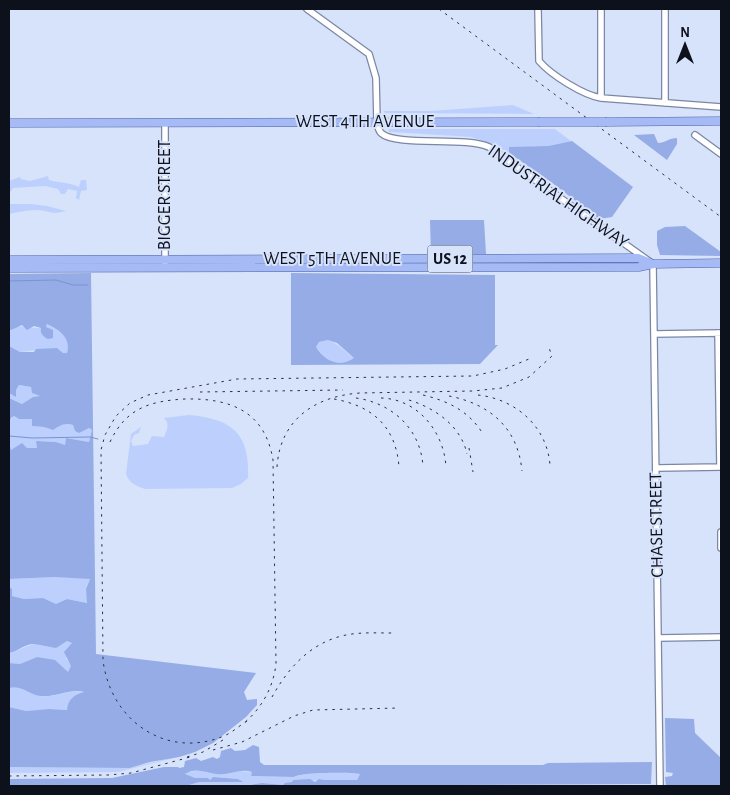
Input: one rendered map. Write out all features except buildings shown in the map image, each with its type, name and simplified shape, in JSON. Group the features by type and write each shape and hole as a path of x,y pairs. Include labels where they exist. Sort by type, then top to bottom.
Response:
{"main road":[{"name":"WEST 4TH AVENUE","path":"9,123 721,121"},
{"name":"WEST 5TH AVENUE","path":"245,263 428,268 638,258 653,264 721,263"},
{"name":"WEST 5TH AVENUE","path":"9,268 428,259 548,263"},
{"path":"428,259 428,268"},
{"name":"WEST 5TH AVENUE","path":"9,260 164,264"}],"street":[{"path":"308,9 369,54 376,78 377,122"},
{"path":"538,9 538,56 540,63 580,92 601,98 721,107"},
{"path":"601,98 602,9"},
{"path":"665,9 666,103"},
{"name":"INDUSTRIAL HIGHWAY","path":"377,122 380,131 386,136 408,140 476,142 495,150 653,264"},
{"name":"BIGGER STREET","path":"164,264 165,123"},
{"path":"695,134 721,154"},
{"name":"CHASE STREET","path":"653,264 660,786"},
{"path":"654,334 720,333 720,467 657,468"},
{"path":"720,532 721,548"},
{"path":"658,638 721,638"}],"shaded area":[{"path":"513,105 534,114 385,113 383,111 431,111"},
{"path":"389,129 555,129 571,141 548,146 509,148 509,153 492,144 471,137 389,132"},
{"path":"654,134 658,143 677,138 677,144 667,160 634,135"},
{"path":"572,141 633,187 612,217 599,219 509,153 509,147 548,146"},
{"path":"48,176 49,180 79,187 81,180 86,180 87,190 81,191 79,200 76,198 77,191 68,189 65,194 61,194 58,189 45,186 13,188 9,194 9,181 20,177 30,181"},
{"path":"9,204 31,204 66,211 54,213 34,210 9,214"},
{"path":"430,220 484,220 486,254 431,255"},
{"path":"685,226 721,252 721,256 660,255 657,245 657,231 665,227"},
{"path":"91,273 96,654 256,673 244,692 247,700 257,699 257,705 246,717 213,743 179,757 130,768 9,767 9,707 26,711 67,710 72,698 84,692 74,691 42,696 14,687 9,688 9,663 20,664 37,657 55,660 68,672 71,666 64,652 72,643 67,641 56,648 32,644 9,653 9,587 12,589 12,596 24,599 43,598 56,604 67,599 87,603 86,589 90,579 55,577 9,579 9,442 11,450 22,443 27,448 37,448 36,441 56,442 65,445 66,438 89,442 92,430 89,428 79,433 75,431 73,425 65,424 53,430 32,426 32,419 19,419 14,416 11,418 9,425 9,398 22,404 33,397 40,396 32,393 31,387 19,385 16,390 16,397 9,393 9,346 20,352 34,352 36,349 57,348 63,353 67,353 68,348 63,335 47,324 46,327 53,330 53,338 46,338 41,333 41,328 34,326 27,330 22,325 9,331 9,274"},
{"path":"291,273 495,275 495,345 498,345 480,364 291,365","holes":["328,340 337,343 354,358 349,361 333,362 323,356 316,347 319,342"]},
{"path":"47,324 56,329 66,339 67,353 63,353 57,348 20,352 9,346 9,331 14,327 42,328 46,327"},
{"path":"328,340 354,358 338,363 328,360 315,348 319,342"},
{"path":"19,385 31,387 32,393 41,396 33,397 22,404 9,398 9,393 16,396 16,390"},
{"path":"189,415 216,420 235,431 246,449 248,478 232,488 145,489 131,482 126,474 131,434 141,427 139,433 134,435 131,441 133,446 148,444 152,436 164,437 167,425 164,418"},
{"path":"14,416 19,419 32,419 32,426 53,430 65,424 73,425 75,431 89,428 92,430 89,442 66,438 65,445 56,442 36,441 37,448 11,450 9,423"},
{"path":"90,578 86,589 88,603 67,599 56,604 43,598 24,599 12,596 12,589 9,587 9,579"},
{"path":"67,641 72,643 66,658 72,666 68,672 37,657 20,664 9,663 9,653 36,644"},
{"path":"14,686 41,696 74,692 85,693 67,710 26,711 9,707 9,688"},
{"path":"665,718 694,719 695,733 721,758 721,786 666,786 665,777 672,776 673,773 666,772"},
{"path":"253,745 259,747 260,762 264,765 543,765 548,763 652,762 651,784 244,786 262,783 283,785 293,780 310,779 315,782 319,779 357,780 360,774 315,773 294,777 251,776 252,772 248,771 216,774 196,770 185,774 195,778 208,778 210,780 213,777 238,779 243,782 199,782 186,786 9,786 9,779 112,778 164,767 179,768 184,767 185,761 196,758 201,761 213,757 217,759 220,757 221,751 231,748 235,751 245,750"},
{"path":"193,752 118,772 9,773 9,767 130,768"},
{"path":"203,770 217,774 238,771 252,772 251,776 294,777 315,773 360,774 357,780 293,780 283,785 262,783 244,786 186,786 199,782 241,782 238,779 213,777 210,780 208,778 195,778 184,775 189,772"}],"waterway":[{"path":"9,281 56,280 73,285 88,285"},
{"path":"9,436 32,438 90,437 98,439"}],"railway":[{"path":"439,9 721,217"},
{"path":"277,467 285,436 293,423 315,405 329,399 360,393 473,391 502,388 529,377 552,356 548,345"},
{"path":"247,721 224,736 202,742 182,743 162,738 144,730 129,717 117,701 108,681 103,660 101,450 105,435 116,416 130,403 148,395 237,379 473,376 505,369 529,359"},
{"path":"200,392 343,390"},
{"path":"423,395 441,400 457,408 471,419 483,434"},
{"path":"478,395 504,402 527,417 543,438 548,451 550,465"},
{"path":"449,396 477,405 499,420 515,442 522,471"},
{"path":"356,398 381,406 402,420 417,441 423,467"},
{"path":"381,398 406,404 427,420 440,442 446,467"},
{"path":"110,442 116,430 140,408 172,400 201,399 217,401 243,411 254,419 269,443 273,460 276,664 272,682 265,698 242,725"},
{"path":"334,399 360,407 380,421 393,440 399,467"},
{"path":"409,400 419,403 446,419 459,435 467,454"},
{"path":"469,448 473,472"},
{"path":"272,697 293,666 311,650 333,638 352,634 392,633"},
{"path":"213,750 242,742 294,716 313,710 399,708"},
{"path":"187,757 203,752 223,740"},
{"path":"9,776 131,773 194,756"}]}
